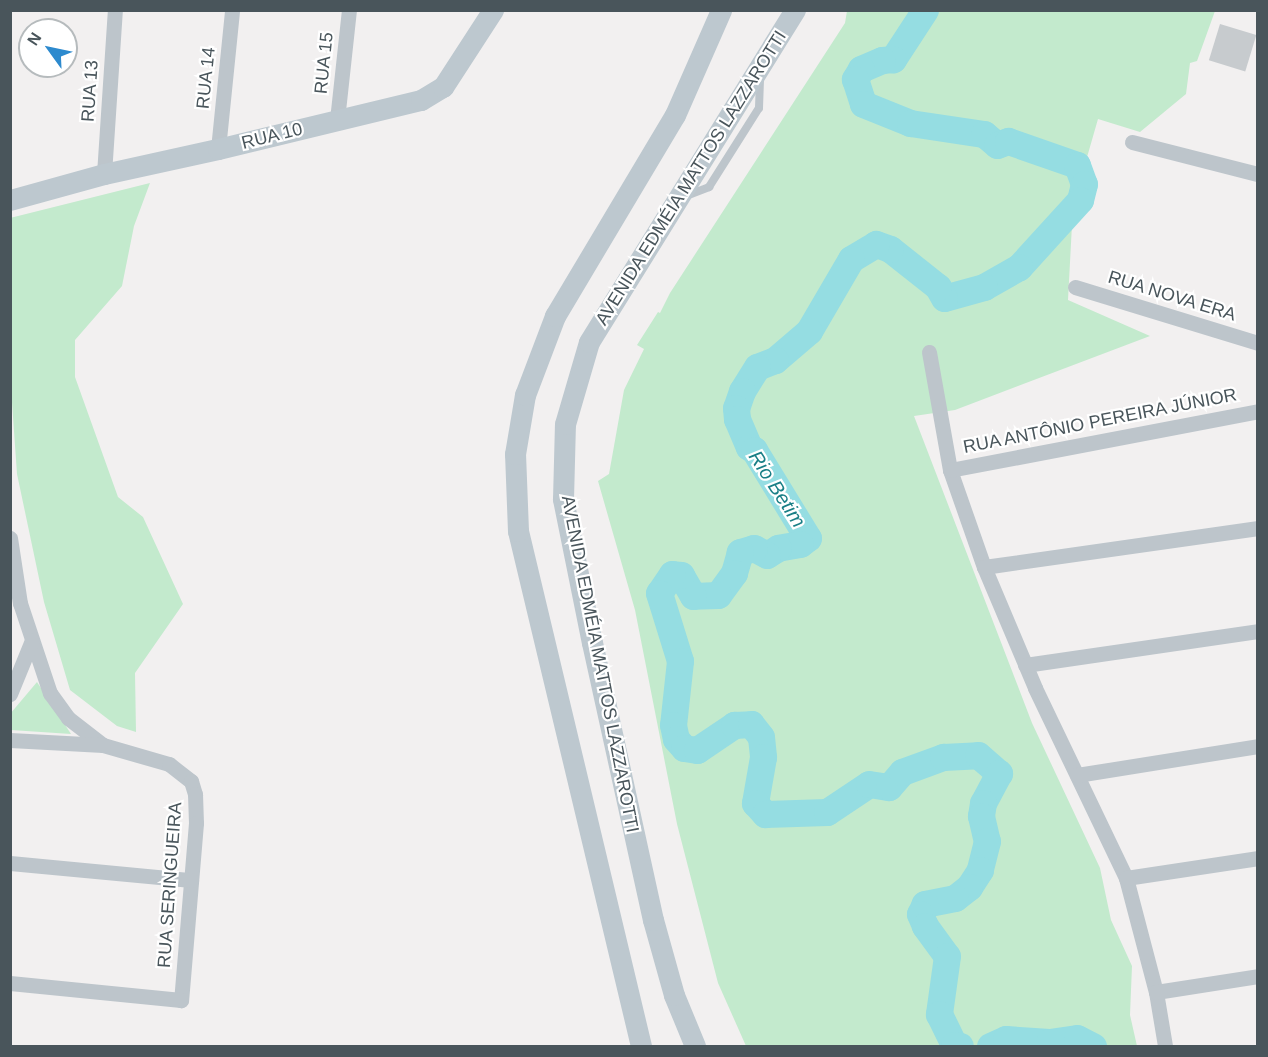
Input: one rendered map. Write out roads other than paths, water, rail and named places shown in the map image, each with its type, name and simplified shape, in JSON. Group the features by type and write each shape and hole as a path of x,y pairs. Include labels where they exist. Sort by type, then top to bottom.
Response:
{"main road":[{"name":"RUA 10","path":"10,200 104,174 422,100 443,87 493,10"},
{"path":"641,1047 518,531 515,454 525,394 555,316 675,115 722,10"},
{"name":"AVENIDA EDMÉIA MATTOS LAZZAROTTI","path":"695,1047 674,994 652,920 563,499 564,424 589,342 795,10"}],"street":[{"name":"RUA 13","path":"104,174 115,10"},
{"name":"RUA 14","path":"218,149 232,10"},
{"name":"RUA 15","path":"337,120 349,10"},
{"path":"1132,141 1257,174"},
{"name":"RUA NOVA ERA","path":"1075,287 1257,344"},
{"path":"929,352 950,470 984,567 1025,665 1126,878 1156,992 1165,1047"},
{"name":"RUA ANTÔNIO PEREIRA JÚNIOR","path":"950,470 1257,411"},
{"path":"984,567 1257,528"},
{"name":"RUA SERINGUEIRA","path":"10,538 15,603 32,640 50,693 68,718 103,745 169,764 191,780 195,794 196,823 181,1000 10,983"},
{"path":"1025,665 1257,631"},
{"path":"10,694 32,640"},
{"path":"10,740 103,745"},
{"path":"1077,775 1257,746"},
{"path":"1126,878 1257,858"},
{"path":"10,863 191,880"},
{"path":"1156,992 1257,976"}],"waterway":[{"name":"Rio Betim","path":"925,10 893,59 882,60 861,69 855,79 863,104 910,123 984,134 997,145 1008,141 1077,165 1084,184 1080,200 1019,267 984,287 944,298 938,287 890,249 876,244 851,259 809,331 775,360 757,367 742,391 736,408 737,419 749,447 754,450 808,538 800,544 778,548 767,555 754,548 740,552 734,573 718,595 693,596 681,575 672,574 659,593 680,661 673,725 676,739 684,748 697,750 734,725 751,724 761,737 763,757 755,803 765,814 827,812 869,784 889,787 902,772 943,757 978,755 999,773 983,803 981,816 987,841 980,870 969,887 955,898 925,904 920,914 925,926 947,956 939,1014 954,1045 960,1046"},
{"name":"Rio Betim","path":"990,1046 1006,1039 1049,1042 1077,1038 1093,1046"}]}
